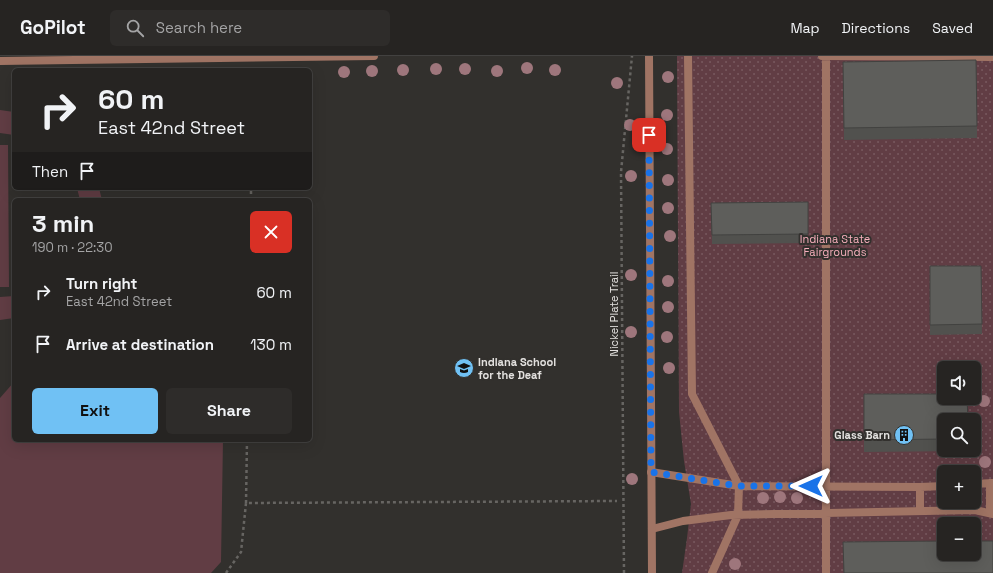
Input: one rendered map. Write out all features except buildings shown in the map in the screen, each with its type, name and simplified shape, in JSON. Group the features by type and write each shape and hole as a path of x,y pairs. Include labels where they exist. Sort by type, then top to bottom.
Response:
{"street":[{"path":"0,61 93,58 374,56"},
{"path":"649,56 652,573"},
{"path":"688,56 692,394 739,486 738,515 712,573"},
{"path":"822,56 993,56"},
{"path":"826,56 826,573"},
{"path":"651,472 739,486 937,486"},
{"path":"652,529 683,521 738,515 975,510 991,514 991,483 981,484"},
{"path":"920,487 920,511"}],"path":[{"name":"Nickel Plate Trail","path":"624,573 621,172 632,56"},
{"path":"226,573 241,552 246,504 247,442"},
{"path":"246,504 617,501"}],"green space":[{"name":"Indiana State Fairgrounds","path":"677,56 993,56 993,573 682,573 691,504 684,461 679,412"},
{"path":"0,110 12,112 12,135 0,133"},
{"path":"0,145 8,145 9,287 0,287"},
{"path":"78,190 100,190 102,198 80,198"},
{"path":"12,296 12,318 0,320 0,297"},
{"path":"12,384 12,442 223,442 221,562 211,573 0,573 0,398"}],"place":[{"name":"Indiana School for the Deaf","path":"464,368"},
{"name":"Glass Barn","path":"904,435"}],"route":[{"path":"649,135 651,472 739,486 811,486"}]}
